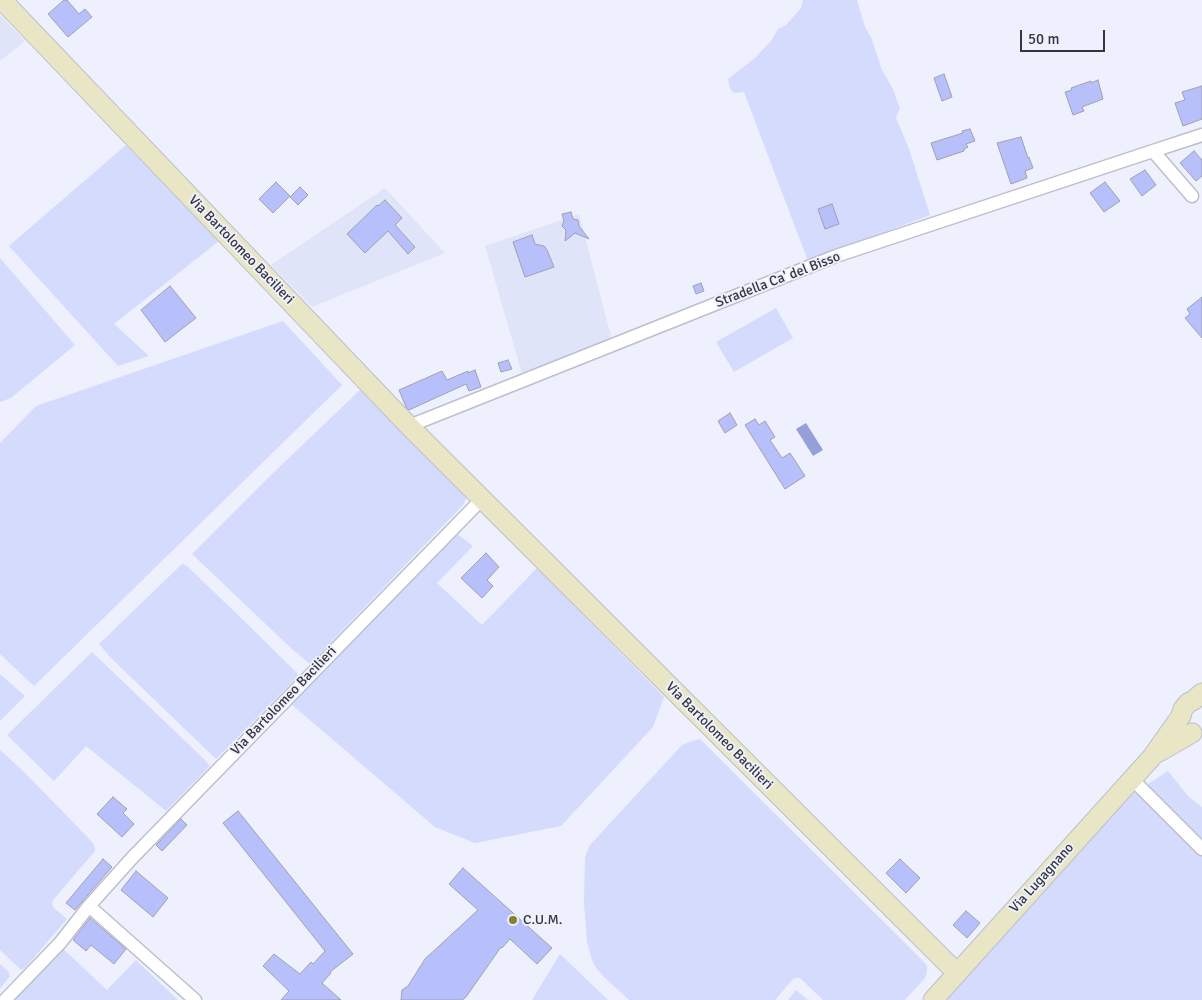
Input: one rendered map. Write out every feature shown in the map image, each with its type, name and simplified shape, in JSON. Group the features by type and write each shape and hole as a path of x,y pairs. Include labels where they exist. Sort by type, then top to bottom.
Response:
{"street":[{"name":"Via Bartolomeo Bacilieri","path":"2,0 409,426 957,973"},
{"name":"Stradella Ca' del Bisso","path":"409,426 836,256 1202,135"},
{"path":"1153,150 1192,196"},
{"name":"Via Bartolomeo Bacilieri","path":"5,1000 60,943 89,906 132,858 482,499"},
{"name":"Via Lugagnano","path":"933,1000 1152,757 1188,703 1199,698"},
{"name":"Via Lugagnano","path":"1181,716 1184,726 1197,733"},
{"name":"Via Lugagnano","path":"1152,757 1197,733"},
{"path":"1132,779 1202,848"},
{"path":"89,906 195,1000"}],"shaded area":[{"path":"803,0 857,0 865,27 871,37 882,70 893,89 900,108 896,118 909,149 930,215 808,261 744,92 734,93 730,89 728,79 755,58 771,41 778,29 786,25 801,8"},
{"path":"0,15 25,41 0,61"},
{"path":"126,145 219,241 114,324 149,356 118,366 9,246"},
{"path":"385,188 445,253 312,307 271,265"},
{"path":"579,214 612,340 522,374 485,246"},
{"path":"0,258 75,345 11,398 0,402"},
{"path":"776,308 793,338 734,372 716,342"},
{"path":"283,321 342,385 34,686 0,654 0,443 36,406"},
{"path":"360,390 466,497 464,504 310,664 192,554"},
{"path":"456,533 473,546 437,583 482,625 537,568 664,697 653,727 561,826 475,843 435,827 291,704"},
{"path":"182,564 187,566 239,616 298,676 216,759 111,658 99,644"},
{"path":"92,652 210,766 166,811 86,746 54,781 7,735"},
{"path":"0,674 25,696 0,721"},
{"path":"700,739 927,966 925,978 905,1000 823,1000 800,978 797,978 793,979 775,1000 629,1000 596,968 587,942 584,903 585,857 590,845 682,745"},
{"path":"0,750 70,819 93,843 95,848 95,851 53,900 53,907 67,919 25,968 21,970 0,950"},
{"path":"1168,771 1188,796 1202,807 1202,1000 941,1000 1113,807"},
{"path":"60,946 107,990 136,960 178,1000 9,1000"},
{"path":"560,954 608,1000 532,1000"},
{"path":"0,964 8,971 10,976 0,989"},
{"path":"796,990 808,1000 788,1000"}],"water":[{"path":"806,423 823,450 813,456 796,429"}],"building":[{"path":"64,0 67,0 79,14 85,9 92,17 68,37 48,14"},
{"path":"944,74 952,97 942,101 934,78"},
{"path":"1098,80 1103,99 1082,107 1084,111 1073,115 1065,92 1072,90 1071,88"},
{"path":"1202,86 1202,119 1183,126 1175,103 1185,100 1182,92"},
{"path":"970,129 975,141 966,144 968,147 964,151 937,160 931,143"},
{"path":"1021,137 1033,168 1025,171 1027,178 1011,184 997,143"},
{"path":"1194,151 1202,160 1202,176 1196,181 1180,163"},
{"path":"1145,170 1156,185 1142,196 1130,179"},
{"path":"276,182 290,196 273,213 259,199"},
{"path":"1105,182 1120,201 1104,212 1090,193"},
{"path":"300,187 308,195 298,205 290,197"},
{"path":"385,200 402,218 395,225 415,247 408,254 388,231 365,253 347,234 377,205"},
{"path":"832,204 839,224 825,229 818,209"},
{"path":"571,212 573,219 578,220 579,226 589,239 575,233 565,241 566,230 562,226 564,221 562,214"},
{"path":"532,235 535,244 544,246 547,250 554,267 525,277 513,242"},
{"path":"701,283 704,291 696,294 693,286"},
{"path":"170,286 196,318 165,342 141,310"},
{"path":"1202,297 1202,338 1185,318 1190,314 1187,309"},
{"path":"508,360 512,369 501,372 498,363"},
{"path":"475,370 481,387 469,391 466,384 409,410 399,390 442,371 447,380"},
{"path":"730,413 737,425 725,433 718,421"},
{"path":"755,419 759,425 765,421 775,437 770,440 782,458 790,453 805,476 785,489 745,425"},
{"path":"486,553 499,567 487,580 493,586 482,598 461,578"},
{"path":"113,797 127,809 123,813 134,824 122,837 97,814"},
{"path":"238,811 353,954 330,972 322,983 341,1000 281,1000 289,991 263,966 274,954 300,974 325,951 223,823"},
{"path":"181,819 187,825 162,851 156,845"},
{"path":"103,859 112,867 75,910 66,903"},
{"path":"900,859 920,878 906,893 886,873"},
{"path":"463,868 552,948 537,964 510,939 501,947 462,1000 401,1000 402,990 408,986 425,959 478,910 449,884"},
{"path":"136,871 168,898 153,917 121,890"},
{"path":"966,911 980,923 967,938 953,925"},
{"path":"90,918 126,949 114,964 91,945 86,951 73,940"}],"place":[{"name":"C.U.M.","path":"513,920"}]}
